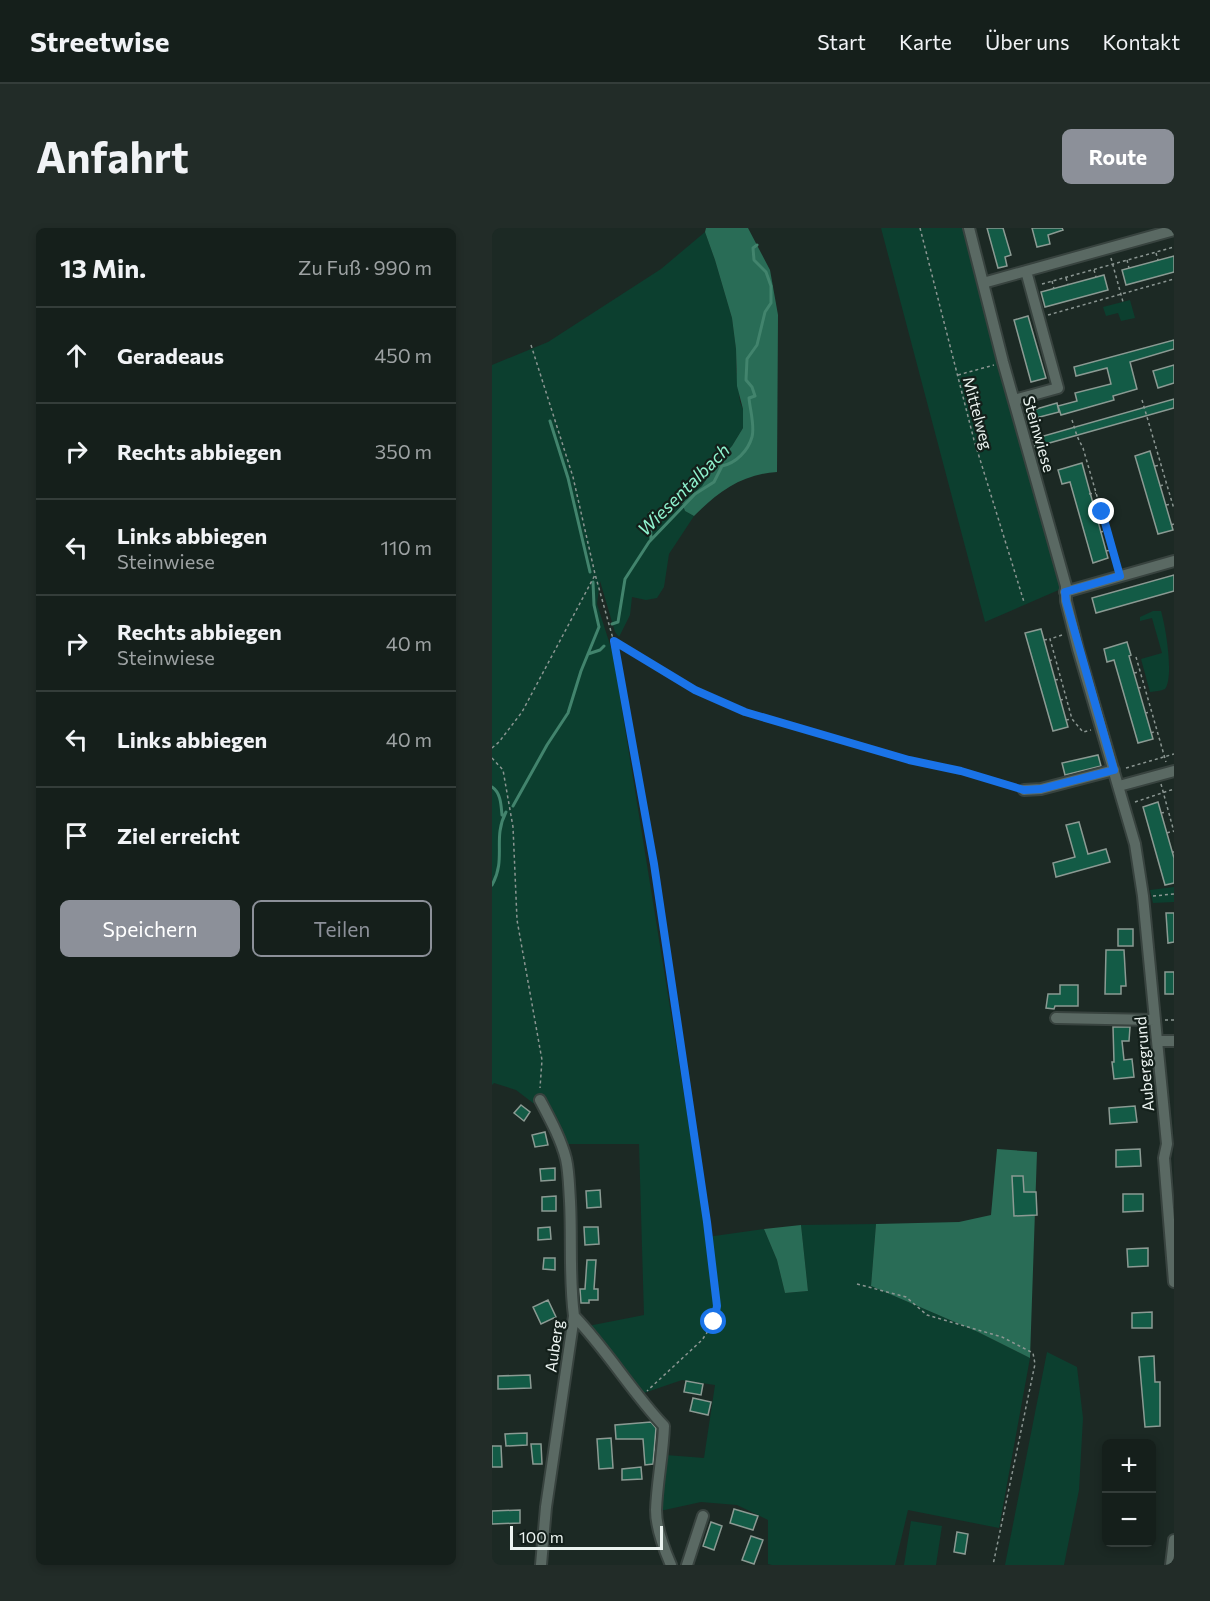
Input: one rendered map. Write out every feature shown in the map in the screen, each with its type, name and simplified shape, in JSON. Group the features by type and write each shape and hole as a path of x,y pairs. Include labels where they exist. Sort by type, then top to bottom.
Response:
{"street":[{"name":"Steinwiese","path":"969,228 1066,586 1066,601 1074,632 1101,728 1117,770 1119,786 1135,843"},
{"path":"983,283 1174,230"},
{"path":"1014,400 1058,388 1026,271"},
{"path":"1065,592 1174,561"},
{"path":"1024,790 1041,789 1117,770"},
{"path":"1119,786 1167,772"},
{"name":"Auberggrund","path":"1135,843 1143,897 1167,1144 1164,1158 1174,1282"},
{"path":"1056,1018 1155,1020"},
{"path":"1157,1041 1174,1041"},
{"name":"Auberg","path":"540,1100 566,1159 570,1205 571,1294 574,1316 546,1507 541,1565"},
{"path":"574,1316 595,1338 640,1398 664,1425 656,1512 661,1539 671,1565"},
{"path":"687,1565 703,1516"},
{"path":"1171,1565 1174,1540"}],"path":[{"name":"Mittelweg","path":"920,228 957,375 1024,602"},
{"path":"1108,248 1124,302"},
{"path":"1030,287 1174,248"},
{"path":"1145,251 1146,255"},
{"path":"1156,252 1158,260"},
{"path":"1127,260 1130,268"},
{"path":"1079,269 1080,273"},
{"path":"1094,269 1096,277"},
{"path":"1059,275 1060,279"},
{"path":"1066,277 1068,285"},
{"path":"1039,317 1174,279"},
{"path":"1052,281 1054,289"},
{"path":"531,345 573,477 595,574 614,641 654,864 717,1306 714,1322 702,1340 640,1398"},
{"path":"957,375 1004,362"},
{"path":"1142,400 1174,509"},
{"path":"1072,420 1120,576"},
{"path":"1155,466 1161,465"},
{"path":"1160,486 1166,484"},
{"path":"1089,494 1096,492"},
{"path":"1166,505 1172,503"},
{"path":"1095,513 1102,512"},
{"path":"1100,532 1107,531"},
{"path":"1106,551 1113,549"},
{"path":"492,748 522,712 595,574"},
{"path":"1044,640 1074,632"},
{"path":"1050,639 1072,719 1083,732 1101,728"},
{"path":"614,641 695,690 745,712 909,760 961,771 1024,790"},
{"path":"1136,657 1165,757 1167,772 1163,793 1174,831 1167,833"},
{"path":"1049,660 1055,659"},
{"path":"1134,673 1140,671"},
{"path":"1055,680 1061,679"},
{"path":"1138,688 1144,686"},
{"path":"1060,700 1066,699"},
{"path":"1145,713 1152,711"},
{"path":"1066,720 1072,719"},
{"path":"1151,733 1157,731"},
{"path":"1117,770 1174,754"},
{"path":"492,758 503,770 513,828 517,920 542,1060 540,1100"},
{"path":"1125,805 1174,789"},
{"path":"1161,813 1168,812"},
{"path":"1143,897 1174,894"},
{"path":"857,1284 906,1297 927,1315 1002,1337 1033,1353 1035,1364 993,1565"}],"green space":[{"path":"706,228 748,228 770,270 778,315 777,472 764,473 742,480 712,499 694,516 685,511 682,503 702,486 743,428 743,409 737,386 732,318 705,232"},
{"path":"881,228 963,228 1061,589 985,622"},
{"path":"705,232 732,318 740,402 743,409 743,428 702,486 682,503 685,511 694,516 669,554 664,587 657,598 646,600 632,597 630,615 619,637 615,632 600,581 597,604 613,654 707,1237 764,1229 777,1260 785,1293 808,1291 801,1225 876,1224 871,1286 978,1332 1030,1358 999,1528 908,1510 895,1565 772,1565 768,1564 768,1520 737,1505 701,1502 660,1511 666,1455 704,1458 715,1385 682,1380 641,1394 588,1326 644,1315 639,1144 565,1144 545,1103 533,1103 516,1090 494,1083 492,1085 492,365 548,342 661,269"},
{"path":"1130,300 1135,318 1121,321 1118,313 1106,316 1103,307"},
{"path":"1153,611 1161,611 1167,640 1169,674 1165,689 1150,692 1141,659 1162,653 1152,618 1140,621 1140,617"},
{"path":"1174,887 1174,902 1153,903 1150,890"},
{"path":"997,1149 1037,1152 1030,1358 978,1332 871,1286 876,1224 959,1222 991,1215"},
{"path":"801,1225 808,1291 785,1293 777,1260 764,1229"},
{"path":"1047,1352 1077,1367 1083,1418 1079,1490 1064,1565 1005,1565"},
{"path":"911,1521 942,1526 936,1565 904,1565"}],"building":[{"path":"987,228 1003,228 1011,255 1005,257 1007,266 998,268"},
{"path":"1032,228 1062,228 1063,230 1048,235 1050,244 1037,247"},
{"path":"1174,256 1174,272 1126,285 1122,270"},
{"path":"1104,275 1108,290 1045,307 1041,292"},
{"path":"1028,316 1046,378 1031,382 1014,320"},
{"path":"1174,340 1174,349 1130,362 1137,389 1113,396 1114,400 1061,415 1058,406 1077,401 1075,393 1111,384 1107,368 1076,376 1074,367"},
{"path":"1174,365 1174,383 1158,388 1153,371"},
{"path":"1174,399 1174,408 1035,447 1033,439"},
{"path":"1057,403 1059,412 1028,420 1026,412"},
{"path":"1150,451 1173,530 1158,534 1135,456"},
{"path":"1082,463 1108,558 1093,563 1070,482 1062,484 1058,470"},
{"path":"1174,575 1174,591 1096,613 1092,598"},
{"path":"1041,629 1068,727 1053,731 1025,633"},
{"path":"1127,642 1153,739 1138,743 1114,660 1107,662 1104,649"},
{"path":"1098,755 1101,766 1065,775 1062,763"},
{"path":"1158,802 1174,858 1174,883 1165,885 1143,807"},
{"path":"1079,822 1088,854 1106,849 1110,862 1056,877 1053,863 1075,857 1066,825"},
{"path":"1166,913 1174,913 1174,942 1168,943"},
{"path":"1118,929 1133,929 1133,946 1118,946"},
{"path":"1106,950 1124,950 1126,986 1121,986 1121,994 1105,994"},
{"path":"1165,972 1174,972 1174,994 1165,994"},
{"path":"1060,985 1078,985 1078,1006 1046,1008 1048,994 1060,994"},
{"path":"1113,1027 1130,1027 1129,1041 1122,1041 1124,1060 1132,1059 1134,1077 1114,1079"},
{"path":"521,1105 530,1112 524,1121 514,1113"},
{"path":"1135,1106 1137,1122 1110,1124 1109,1108"},
{"path":"545,1132 548,1145 535,1147 532,1135"},
{"path":"1140,1149 1141,1166 1116,1167 1116,1150"},
{"path":"555,1168 555,1180 541,1181 540,1169"},
{"path":"1012,1176 1023,1176 1024,1192 1036,1192 1037,1215 1014,1216"},
{"path":"600,1190 601,1207 587,1208 586,1191"},
{"path":"1123,1194 1143,1194 1143,1211 1123,1212"},
{"path":"556,1196 556,1211 542,1211 542,1197"},
{"path":"550,1227 551,1239 538,1240 538,1228"},
{"path":"584,1227 598,1227 599,1244 585,1245"},
{"path":"1148,1248 1148,1266 1128,1267 1127,1249"},
{"path":"544,1258 555,1258 555,1270 543,1269"},
{"path":"587,1260 596,1260 594,1289 598,1289 598,1300 581,1303 580,1289 585,1289"},
{"path":"548,1300 556,1317 541,1324 533,1307"},
{"path":"1152,1312 1152,1328 1132,1328 1132,1313"},
{"path":"1154,1356 1155,1382 1160,1382 1160,1426 1145,1427 1139,1357"},
{"path":"530,1375 531,1388 498,1389 498,1376"},
{"path":"686,1381 703,1384 701,1395 684,1392"},
{"path":"693,1398 711,1402 708,1415 690,1411"},
{"path":"651,1422 656,1428 653,1464 645,1465 643,1439 616,1439 615,1425"},
{"path":"527,1433 527,1445 506,1446 505,1434"},
{"path":"611,1438 613,1468 599,1469 597,1439"},
{"path":"531,1444 541,1444 542,1464 533,1464"},
{"path":"492,1446 501,1446 502,1467 492,1467"},
{"path":"641,1467 642,1479 622,1480 622,1469"},
{"path":"734,1509 758,1516 753,1530 730,1523"},
{"path":"520,1510 520,1523 492,1524 492,1511"},
{"path":"711,1522 722,1526 714,1550 703,1546"},
{"path":"957,1532 968,1534 965,1554 954,1552"},
{"path":"751,1536 763,1540 754,1564 742,1560"}],"waterway":[{"name":"Wiesentalbach","path":"612,624 618,622 625,579 649,542 695,494 714,482 722,466 741,456 752,437 749,398 755,396 746,380 747,359 757,345 765,312 771,303 771,286 766,272 754,260 753,248 757,245"},
{"path":"550,421 568,478 590,572"},
{"path":"650,513 651,540"},
{"name":"Wiesentalbach","path":"513,806 568,713 581,671 599,627 594,605 593,582"},
{"path":"588,654 604,646"},
{"path":"492,787 499,796 502,815"},
{"name":"Wiesentalbach","path":"492,885 499,866 500,831 506,812"}],"route":[{"path":"714,1322 717,1306 707,1222 654,864 614,641 695,690 745,712 909,760 961,771 1024,790 1041,789 1070,782 1114,770 1078,649 1065,592 1120,576 1102,512"}]}
